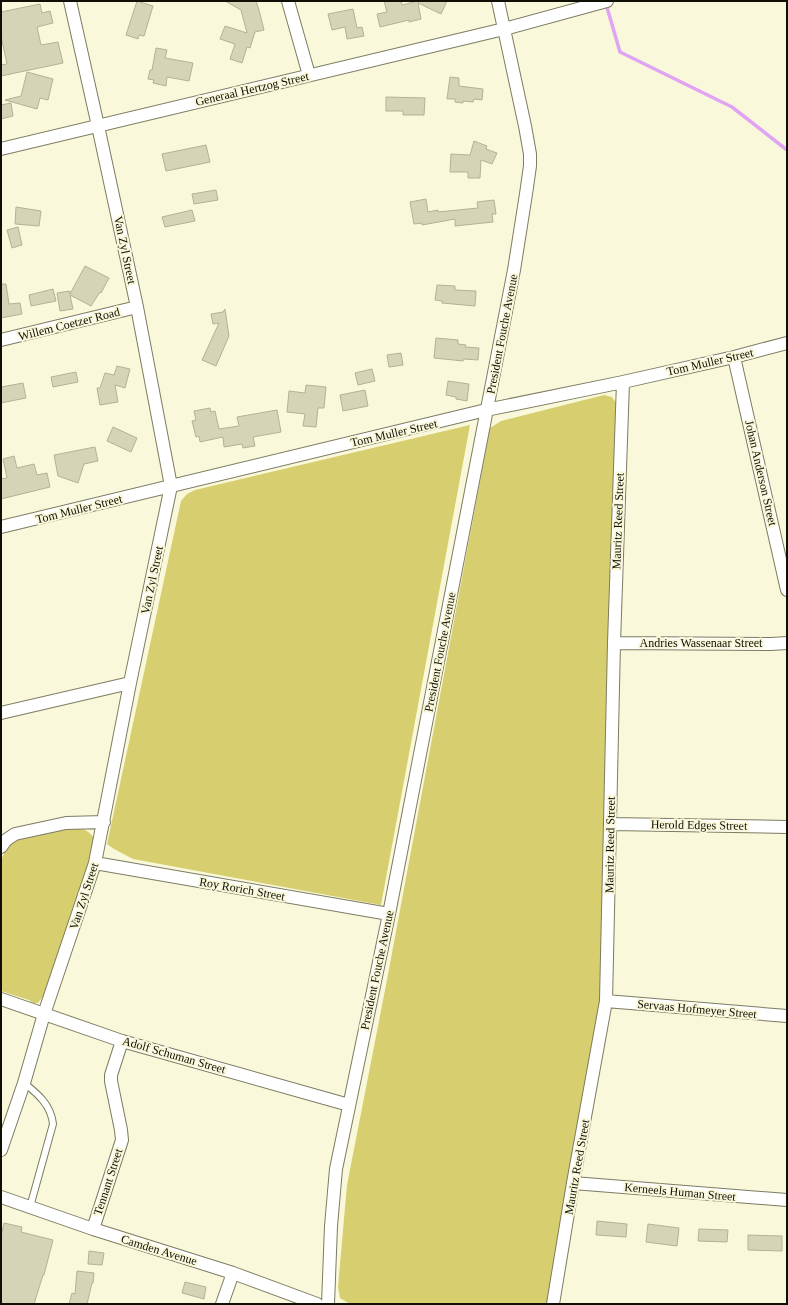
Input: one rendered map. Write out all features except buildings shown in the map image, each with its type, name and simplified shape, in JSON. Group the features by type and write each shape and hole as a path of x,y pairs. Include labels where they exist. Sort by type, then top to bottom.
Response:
{"street":[{"name":"Van Zyl Street","path":"1,1150 24,1083 44,1014 95,863 130,682 171,486 137,307 70,1"},
{"path":"288,1 309,75"},
{"name":"President Fouche Avenue","path":"328,1304 331,1226 336,1169 389,914 514,270 530,166 529,141 498,1"},
{"name":"Generaal Hertzog Street","path":"1,149 504,28 602,2"},
{"name":"Willem Coetzer Road","path":"1,340 137,307"},
{"name":"Tom Muller Street","path":"1,527 486,410 623,382 734,357 787,342"},
{"name":"Johan Anderson Street","path":"734,357 787,590"},
{"name":"Mauritz Reed Street","path":"553,1304 606,1001 614,642 623,382"},
{"name":"Andries Wassenaar Street","path":"614,642 787,643"},
{"path":"1,713 130,682"},
{"path":"1,847 6,840 15,834 66,823 104,822"},
{"name":"Herold Edges Street","path":"611,824 787,827"},
{"name":"Roy Rorich Street","path":"95,863 389,914"},
{"name":"Adolf Schuman Street","path":"1,999 122,1041 349,1105"},
{"name":"Servaas Hofmeyer Street","path":"606,1001 787,1016"},
{"name":"Tennant Street","path":"93,1229 122,1140 111,1075 122,1041"},
{"name":"Kerneels Human Street","path":"574,1183 787,1200"},
{"name":"Camden Avenue","path":"1,1197 93,1229 233,1273 317,1304"},
{"path":"222,1304 233,1273"}],"lane":[{"path":"24,1083 41,1097 52,1115 53,1124 30,1207"}],"shaded area":[{"path":"604,395 612,397 616,403 601,996 549,1304 350,1304 340,1298 338,1287 347,1185 490,428 501,421"},
{"path":"470,425 381,905 133,859 107,844 181,501 187,494 195,490"},
{"path":"66,828 78,828 85,830 94,838 89,865 44,995 38,1003 33,1003 29,1000 1,991 1,860 7,847 17,839"}],"waterway":[{"path":"606,4 620,52 732,107 787,150"}]}
